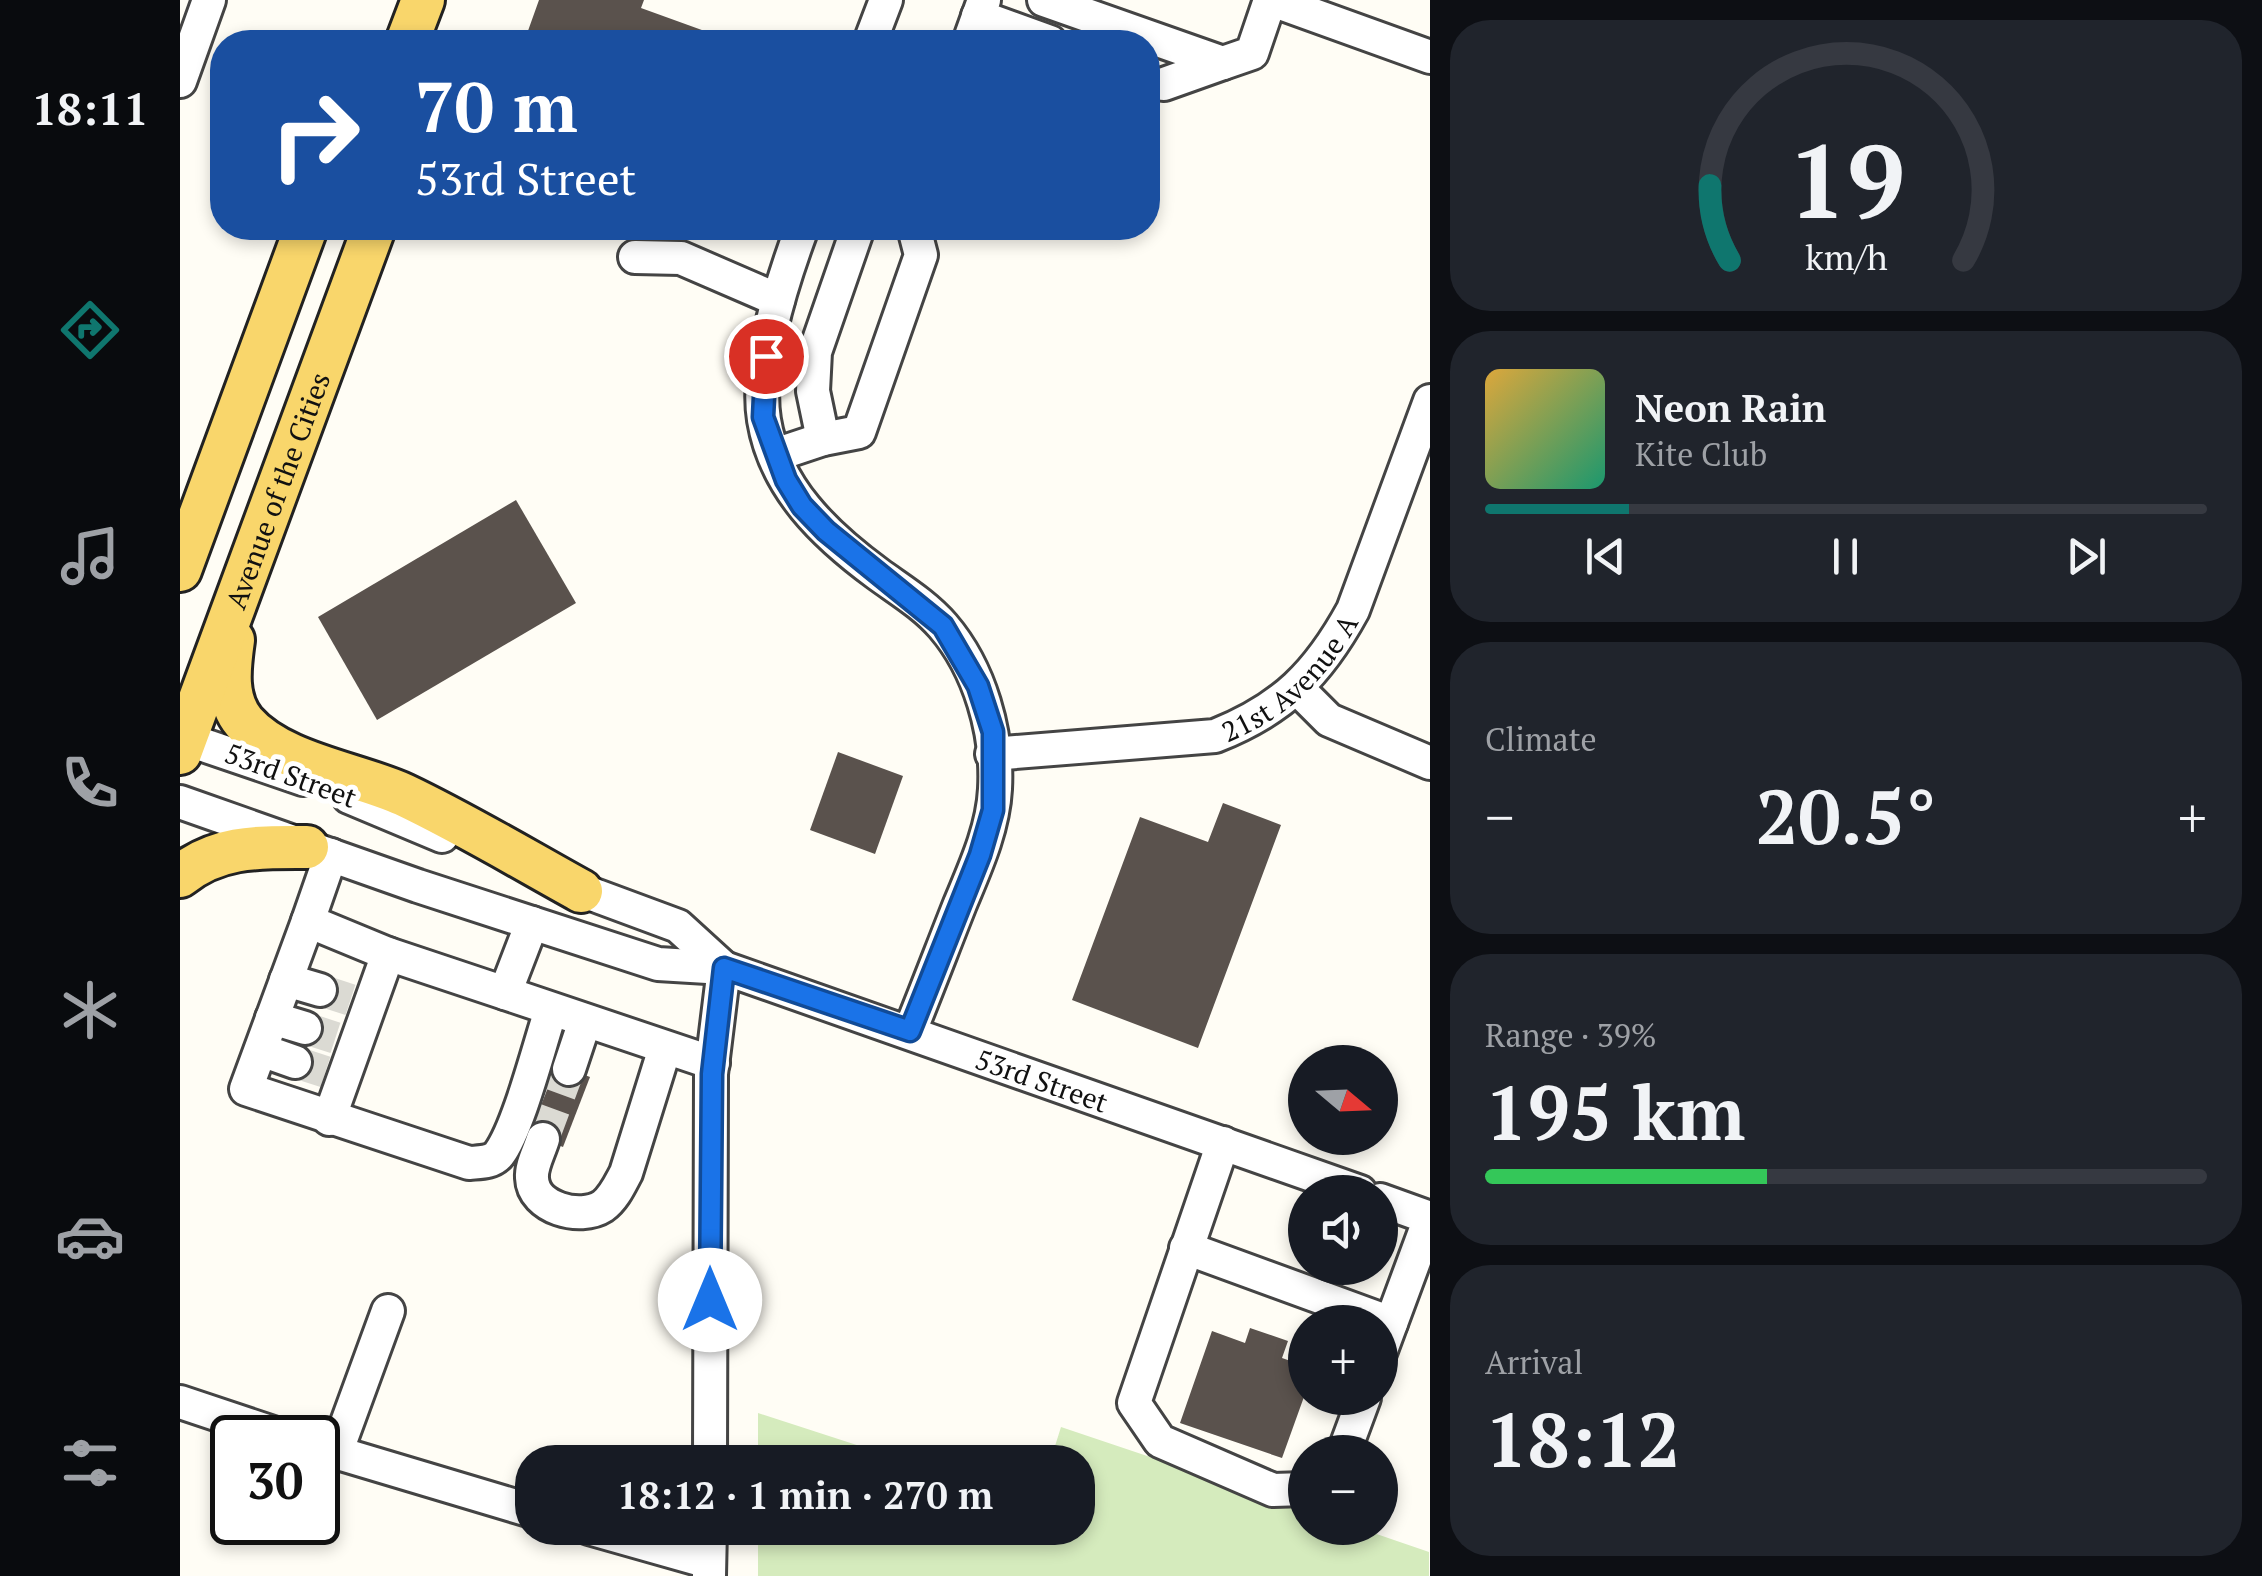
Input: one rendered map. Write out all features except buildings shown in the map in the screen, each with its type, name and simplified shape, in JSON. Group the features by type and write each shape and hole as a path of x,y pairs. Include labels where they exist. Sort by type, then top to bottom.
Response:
{"main road":[{"path":"412,30 423,0"},
{"path":"180,497 224,370 292,240"},
{"path":"180,570 302,240"},
{"name":"Avenue of the Cities","path":"182,743 370,240"},
{"path":"239,594 228,672 234,709 256,734 328,769 402,794 582,891"},
{"path":"180,876 207,858 245,846 319,851"}],"street":[{"path":"180,81 208,0"},
{"path":"875,30 886,0"},
{"path":"1044,0 1129,30"},
{"path":"1164,84 1252,52 1271,0 1430,57"},
{"path":"977,20 1010,30"},
{"path":"1160,41 1223,63"},
{"path":"798,240 778,300 766,356 763,417 775,455 802,506 826,531 943,626 978,686 993,732 993,810 980,855 910,1031"},
{"path":"822,439 813,391 815,352 854,240"},
{"path":"775,455 822,439 859,432 922,255 918,240"},
{"path":"635,257 681,258 778,300"},
{"name":"21st Avenue A","path":"992,754 1215,736 1246,724 1298,688 1340,635 1353,610 1430,401"},
{"path":"1298,688 1329,720 1430,763"},
{"name":"53rd Street","path":"182,743 384,810 471,849 678,926 724,968"},
{"name":"53rd Street","path":"180,802 658,964 724,968 1312,1175"},
{"path":"319,851 308,922 246,1090 469,1163 490,1161 498,1155 514,1122 551,1010"},
{"path":"308,922 388,954 713,1064"},
{"path":"504,993 532,923"},
{"path":"329,1119 347,1042 388,954"},
{"path":"710,1445 713,1064 724,968"},
{"path":"286,980 320,990"},
{"path":"272,1018 305,1028"},
{"path":"568,1069 585,1021"},
{"path":"542,1140 532,1171 538,1198 558,1209 578,1212 601,1208 626,1173 665,1048"},
{"path":"261,1050 295,1062"},
{"path":"1222,1143 1134,1403 1160,1441 1273,1490 1288,1490"},
{"path":"1398,1206 1430,1218 1398,1305"},
{"path":"1186,1248 1313,1305"},
{"path":"340,1420 388,1311"},
{"path":"180,1402 219,1415"},
{"path":"340,1454 515,1506"},
{"path":"639,1545 709,1569"}],"green space":[{"path":"758,1413 857,1445 758,1445"},
{"path":"1061,1427 1288,1503 1288,1545 1398,1545 1398,1541 1429,1552 1429,1576 758,1576 758,1545 1095,1545 1095,1445 1055,1445"}],"tunnel":[{"path":"320,990 354,1001"},
{"path":"305,1028 339,1039"},
{"path":"295,1062 329,1073"},
{"path":"543,1139 569,1069"}],"route":[{"path":"710,1300 712,1074 724,968 910,1031 980,855 993,810 995,786 993,732 978,686 943,626 826,531 802,506 786,480 763,417 766,356"}]}
